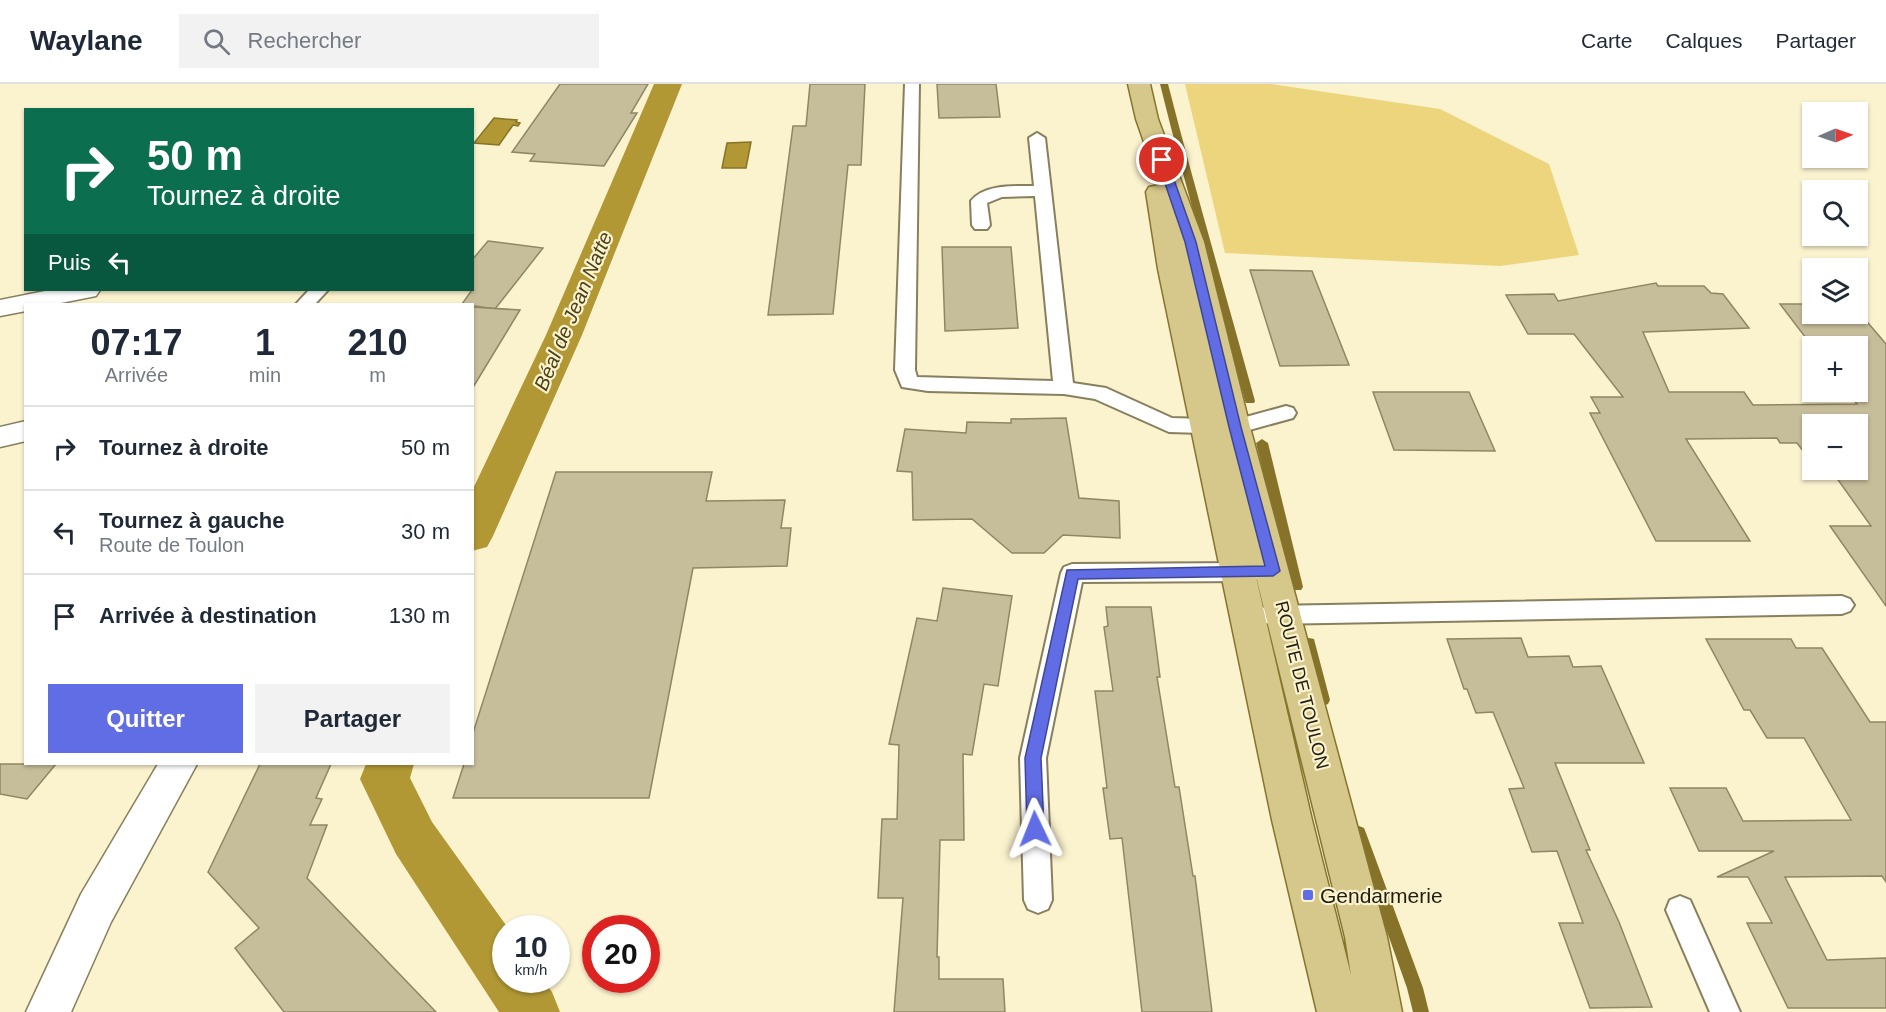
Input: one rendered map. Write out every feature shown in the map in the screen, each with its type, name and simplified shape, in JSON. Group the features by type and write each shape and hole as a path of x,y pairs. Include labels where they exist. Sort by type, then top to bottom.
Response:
{"main road":[{"name":"ROUTE DE TOULON","path":"1139,84 1147,119 1165,243 1221,427 1273,571 1366,937 1380,1012"},
{"name":"ROUTE DE TOULON","path":"1221,427 1239,573 1308,895 1339,1012"}],"street":[{"path":"24,303 82,291"},
{"path":"0,308 24,303"},
{"path":"0,438 24,432"},
{"path":"48,1012 96,908 177,765"}],"lane":[{"path":"912,84 905,370 909,382 928,385 1064,388 1099,393 1169,425 1221,427 1286,413"},
{"path":"1037,138 1064,388"},
{"path":"981,225 979,201 987,195 1007,191 1043,191"},
{"path":"306,303 318,291"},
{"path":"1038,900 1033,758 1072,573 1273,571"},
{"path":"1248,615 1842,604"},
{"path":"1680,910 1725,1012"}],"shaded area":[{"path":"1185,84 1271,84 1440,109 1549,164 1579,255 1500,266 1225,253"},
{"path":"494,118 517,120 516,122 520,123 518,126 513,125 499,145 474,143"},
{"path":"751,142 746,168 722,168 727,143"}],"building":[{"path":"560,84 648,84 631,113 637,113 604,166 530,161 535,154 512,152"},
{"path":"810,84 865,84 861,165 848,165 833,314 768,315 793,126 806,126"},
{"path":"937,84 996,84 1000,117 939,118"},
{"path":"488,241 543,248 495,309 474,306 474,303 463,303 471,291 474,291 474,258"},
{"path":"942,247 1011,247 1018,328 945,331"},
{"path":"1250,270 1312,271 1349,365 1280,366"},
{"path":"1656,283 1658,286 1704,286 1711,293 1723,294 1749,328 1643,332 1669,392 1744,392 1753,405 1868,402 1868,336 1804,336 1780,304 1802,304 1802,324 1868,323 1886,344 1886,606 1830,526 1871,526 1838,480 1868,480 1868,414 1802,414 1802,449 1797,443 1780,443 1777,438 1686,439 1750,541 1656,541 1590,413 1600,413 1591,397 1623,397 1574,334 1528,334 1506,295 1554,294 1558,301"},
{"path":"474,307 520,310 474,386"},
{"path":"1373,392 1469,392 1495,451 1394,450"},
{"path":"1066,418 1079,498 1119,501 1120,538 1063,535 1044,553 1012,553 972,519 913,520 912,472 897,471 905,429 966,433 967,422 1011,423 1011,419"},
{"path":"556,472 712,472 706,501 785,500 781,528 791,528 787,566 693,568 649,798 453,798 464,765 474,765 474,730"},
{"path":"943,588 1012,596 998,686 984,684 972,755 963,754 964,840 940,840 937,957 939,957 939,979 1003,979 1005,1012 894,1012 903,898 878,898 882,819 897,819 899,745 889,744 917,618 937,621"},
{"path":"1106,607 1151,607 1160,677 1157,677 1175,787 1179,787 1193,876 1195,876 1212,1012 1142,1012 1122,838 1110,839 1103,788 1107,788 1095,691 1113,691 1104,627 1108,626"},
{"path":"1521,638 1528,657 1569,656 1573,667 1601,666 1644,763 1555,763 1590,850 1586,850 1619,922 1652,1007 1590,1008 1559,923 1583,923 1557,851 1532,852 1509,789 1524,788 1493,712 1476,713 1467,689 1464,689 1447,639"},
{"path":"1706,639 1791,639 1796,648 1822,648 1870,722 1886,722 1886,882 1882,876 1785,877 1827,960 1886,958 1886,1008 1788,1008 1747,923 1772,923 1748,877 1717,877 1774,851 1699,851 1670,788 1726,788 1743,821 1851,820 1804,738 1767,738 1750,710 1744,710"},
{"path":"0,764 55,765 27,799 0,794"},
{"path":"260,765 331,765 316,798 322,799 310,825 327,825 307,878 436,1012 284,1012 235,948 259,928 208,872"}],"waterway":[{"name":"Béal de Jean Natte","path":"474,532 564,335 668,84"},
{"path":"1164,84 1188,181 1250,401"},
{"path":"1262,443 1297,587"},
{"path":"1309,643 1323,700"},
{"name":"Béal de Jean Natte","path":"390,765 385,779 414,838 492,952"},
{"path":"1359,833 1415,988 1421,1012"},
{"name":"Béal de Jean Natte","path":"519,993 532,1012"}],"place":[{"name":"Gendarmerie","path":"1308,895"}],"route":[{"path":"1035,829 1033,758 1072,573 1273,571 1235,427 1191,242 1162,160"}]}
